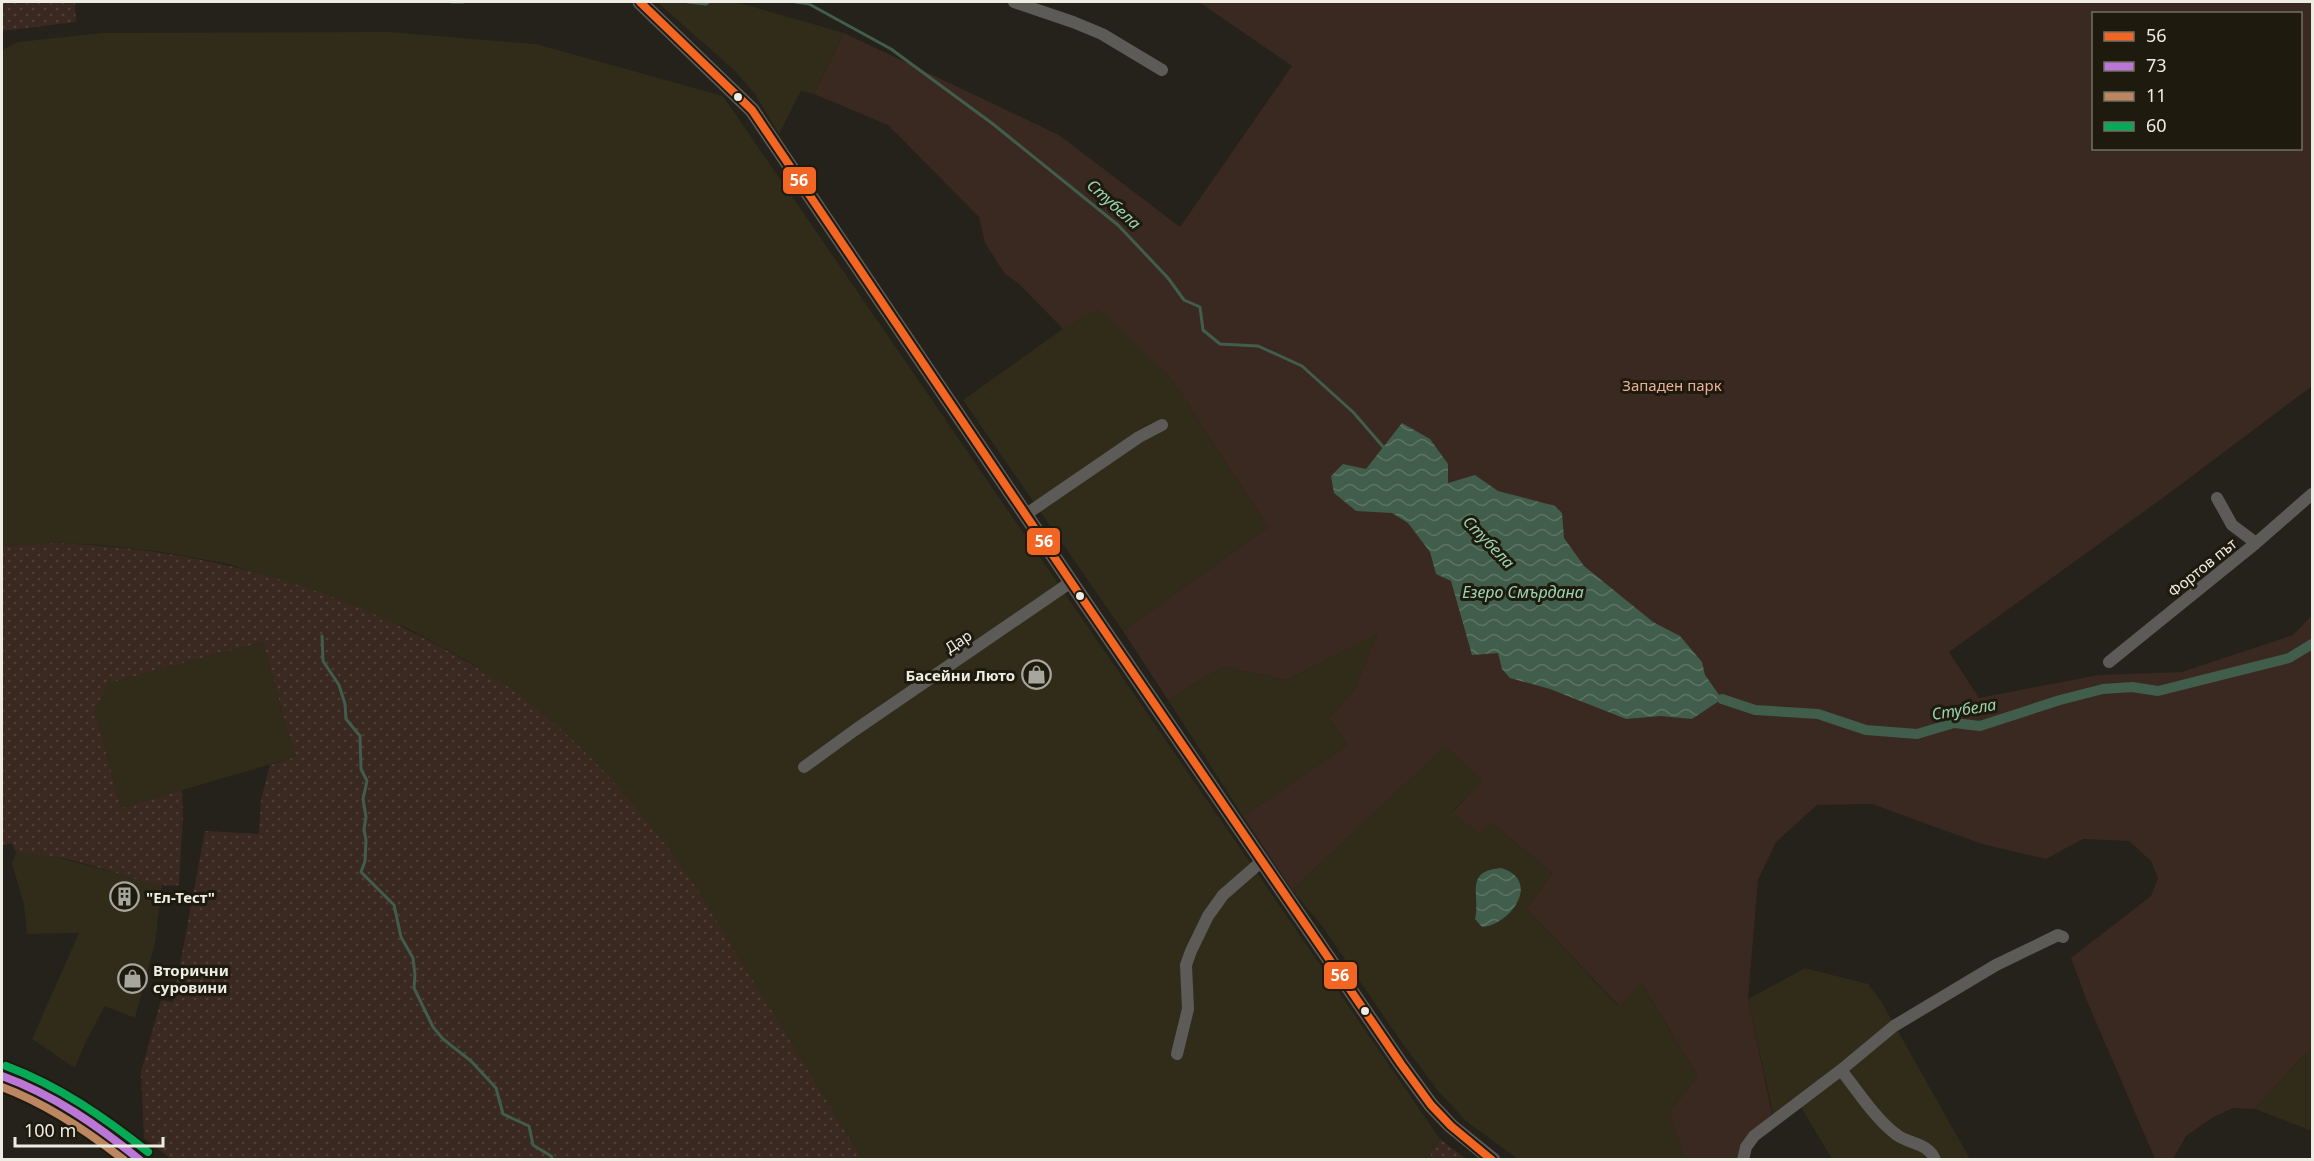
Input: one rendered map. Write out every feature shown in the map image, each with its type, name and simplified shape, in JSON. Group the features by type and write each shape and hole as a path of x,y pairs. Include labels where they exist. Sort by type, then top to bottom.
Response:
{"street":[{"path":"640,2 752,110 1025,515 1431,1105 1451,1126 1493,1160"},
{"path":"1014,2 1102,34 1162,70"},
{"path":"1025,515 1139,437 1162,425"},
{"name":"Фортов път","path":"2109,662 2313,494"},
{"path":"2217,498 2232,525 2256,543"},
{"name":"Дар","path":"804,767 855,729 1071,582"},
{"path":"1178,1054 1188,1009 1186,965 1191,951 1208,916 1223,895 1242,876 1262,861"},
{"path":"1743,1160 1746,1147 1754,1136 1894,1026 1996,965 2058,935 2063,937"},
{"path":"1840,1070 1895,1134 1926,1148 1935,1160"},
{"path":"2,1076 46,1094 85,1117 141,1160"}],"shaded area":[{"path":"657,2 736,2 844,33 814,94 801,91 779,134 755,94 734,70"},
{"path":"389,32 536,44 723,96 1440,1139 1430,1151 1432,1159 862,1159 684,870 646,821 609,780 573,741 530,703 471,663 407,628 229,564 161,552 102,545 57,543 2,546 2,50 18,42 102,33"},
{"path":"1099,308 1173,381 1268,527 1123,631 963,400 1063,329"},
{"path":"1379,632 1354,690 1329,718 1348,745 1243,816 1168,700 1222,667 1287,680"},
{"path":"263,642 295,757 121,808 95,711 109,683"},
{"path":"1445,745 1483,780 1453,811 1492,823 1552,873 1527,909 1618,1006 1641,983 1698,1076 1669,1112 1685,1159 1518,1159 1467,1122 1438,1091 1322,926 1292,890"},
{"path":"37,852 162,885 155,943 135,1018 105,1006 86,1041 75,1068 32,1039 79,933 27,934 24,904 12,864 16,853"},
{"path":"1805,968 1868,984 1881,1001 1970,1159 1832,1159 1798,1102 1774,1119 1748,999"},
{"path":"2312,1046 2312,1131 2255,1109"}],"green space":[{"path":"2,2 75,2 76,22 2,31"},
{"name":"Западен парк","path":"1199,2 2312,2 2312,386 2171,492 1949,652 1979,698 2098,675 2182,672 2293,635 2312,615 2312,1046 2255,1109 2233,1108 2212,1118 2186,1136 2173,1159 2155,1159 2087,1001 2071,958 2151,896 2158,878 2151,861 2129,841 2083,839 2046,859 1982,844 1872,804 1817,805 1776,842 1758,880 1748,999 1772,1114 1751,1134 1739,1159 1685,1159 1669,1112 1698,1076 1641,983 1619,1006 1527,909 1552,873 1492,823 1479,834 1453,812 1482,780 1445,746 1292,890 1243,816 1348,745 1329,718 1354,690 1378,633 1287,680 1222,667 1168,700 1123,631 1268,527 1173,381 1099,309 1063,329 1018,283 1005,274 985,243 979,217 888,125 814,94 844,33 1059,135 1180,227 1292,66"},
{"path":"57,543 158,552 254,572 301,586 393,623 439,646 497,680 530,703 613,781 684,870 862,1159 171,1159 144,1138 141,1072 161,1000 173,1002 205,831 259,834 261,800 270,765 295,757 263,642 109,683 95,711 121,808 182,790 179,885 149,883 56,857 16,853 12,843 2,846 2,546"},
{"path":"1440,1139 1466,1159 1432,1159 1430,1152"}],"water":[{"name":"Езеро Смърдана","path":"1402,423 1430,439 1448,464 1448,483 1475,475 1498,491 1555,506 1562,513 1564,538 1584,566 1653,622 1680,636 1702,662 1705,675 1722,699 1692,719 1660,716 1626,719 1550,689 1510,678 1502,669 1498,653 1472,655 1451,581 1436,574 1430,552 1408,523 1392,513 1356,511 1334,493 1331,476 1343,464 1366,469"},
{"path":"1501,868 1513,874 1519,882 1521,891 1518,901 1503,919 1482,927 1475,919 1478,879 1489,870"}],"waterway":[{"name":"Стубела","path":"452,2 463,2"},
{"name":"Стубела","path":"688,2 706,4 709,2"},
{"name":"Стубела","path":"796,2 809,4 891,49 993,124 1118,225 1168,278 1184,300 1200,307 1203,330 1220,344 1258,346 1302,366 1353,412 1385,449"},
{"path":"322,636 323,661 339,685 345,704 346,719 360,736 361,769 367,781 363,799 366,817 365,861 361,872 394,905 401,937 413,958 414,988 433,1027 443,1039 471,1061 496,1088 503,1114 529,1126 533,1145 551,1156 553,1160"},
{"name":"Стубела","path":"1722,699 1755,710 1818,714 1866,730 1917,734 1954,723 1980,726 2060,700 2103,689 2132,687 2158,691 2289,658 2312,644"}],"transit line":[{"name":"56","path":"640,2 752,110 1401,1064 1431,1105 1451,1126 1492,1160"},
{"name":"60","path":"6,1066 80,1103 148,1152"},
{"name":"73","path":"2,1076 39,1092 74,1112 140,1160"},
{"name":"11","path":"2,1087 35,1101 66,1119 124,1160"}],"place":[{"name":"Басейни Люто","path":"1036,675"},
{"name":"\"Ел-Тест\"","path":"125,897"},
{"name":"Вторични суровини","path":"132,979"}]}
